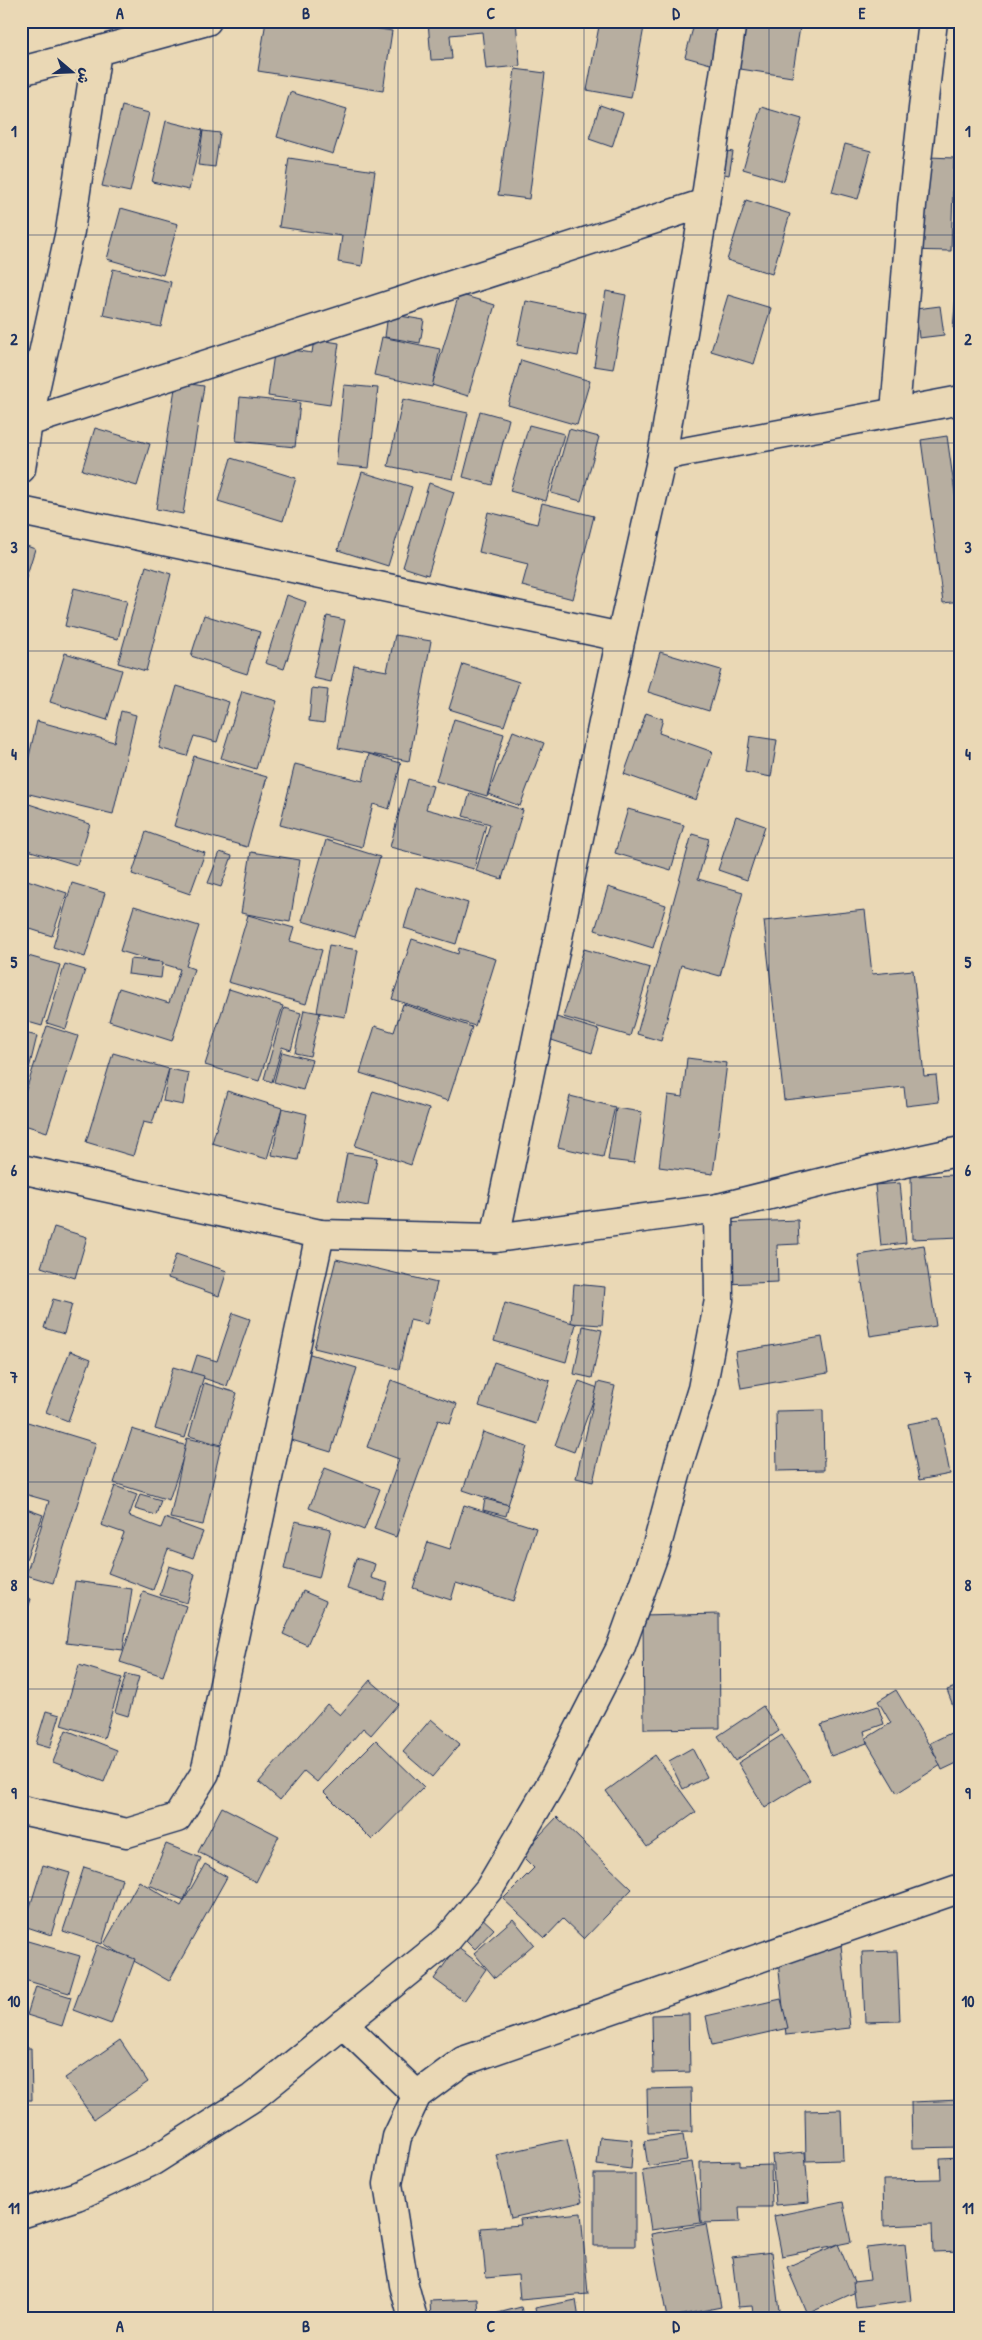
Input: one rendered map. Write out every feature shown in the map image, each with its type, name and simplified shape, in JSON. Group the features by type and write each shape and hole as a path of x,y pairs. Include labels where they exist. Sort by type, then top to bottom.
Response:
{"street":[{"path":"21,71 207,21"},
{"path":"495,1238 621,637 662,456 705,203 732,21"},
{"path":"895,412 912,205 933,21"},
{"path":"21,469 28,422 70,232 97,52"},
{"path":"28,422 705,203"},
{"path":"662,456 961,400"},
{"path":"21,511 621,637"},
{"path":"21,1169 320,1234 495,1238 718,1208 863,1172 961,1151"},
{"path":"21,2214 77,2196 153,2161 252,2098 447,1940 489,1889 553,1780 620,1649 656,1549 681,1456 702,1388 719,1300 718,1208"},
{"path":"21,1810 127,1833 177,1818 205,1774 320,1234"},
{"path":"413,2319 404,2285 388,2184 396,2138 417,2095 463,2061 961,1888"},
{"path":"343,2024 417,2095"}],"building":[{"path":"266,21 331,21 392,31 383,91 258,71"},
{"path":"428,21 516,21 520,66 486,69 482,32 450,35 452,59 431,60"},
{"path":"600,21 616,21 644,27 631,98 587,90"},
{"path":"695,21 726,21 714,65 685,57"},
{"path":"728,21 801,21 792,77 721,66"},
{"path":"515,69 545,73 529,199 498,195"},
{"path":"290,92 347,109 333,154 277,137"},
{"path":"600,105 623,113 612,147 589,139"},
{"path":"122,106 149,113 130,192 102,186"},
{"path":"761,107 802,119 784,181 743,169"},
{"path":"166,121 203,130 189,190 152,182"},
{"path":"203,131 220,133 215,167 198,165"},
{"path":"845,144 871,151 858,199 832,192"},
{"path":"704,147 733,152 729,175 700,169"},
{"path":"904,156 954,158 951,251 902,250"},
{"path":"289,158 375,171 362,266 338,262 342,236 279,227"},
{"path":"961,161 961,189 959,189 957,162"},
{"path":"956,191 961,191 961,239 957,239"},
{"path":"746,200 790,214 772,274 727,260"},
{"path":"121,208 178,224 163,275 107,259"},
{"path":"959,262 961,262 961,329 953,328"},
{"path":"113,269 171,282 161,327 103,315"},
{"path":"606,291 626,295 613,369 594,366"},
{"path":"459,294 495,305 468,396 432,385"},
{"path":"728,295 771,308 754,364 711,351"},
{"path":"526,301 586,313 578,356 517,345"},
{"path":"940,306 944,335 919,338 916,309"},
{"path":"388,314 424,320 420,343 385,337"},
{"path":"382,337 440,349 432,387 374,375"},
{"path":"314,339 339,343 330,405 268,396 275,347 312,353"},
{"path":"521,360 590,381 577,425 508,405"},
{"path":"176,382 204,386 183,514 156,509"},
{"path":"344,385 378,388 369,468 336,465"},
{"path":"240,397 300,403 295,447 236,441"},
{"path":"403,399 468,413 453,479 388,466"},
{"path":"480,411 509,419 492,485 463,477"},
{"path":"529,425 564,434 546,501 510,491"},
{"path":"95,428 150,444 137,486 82,470"},
{"path":"569,429 599,437 581,501 551,493"},
{"path":"947,436 961,536 961,601 943,603 921,440"},
{"path":"231,458 296,478 283,521 218,501"},
{"path":"362,472 412,487 388,566 338,550"},
{"path":"429,483 454,492 428,575 403,567"},
{"path":"542,503 594,516 573,599 522,586 528,564 479,552 488,512 537,524"},
{"path":"21,544 35,549 21,594"},
{"path":"146,566 171,574 146,671 118,663"},
{"path":"74,588 127,601 118,639 65,626"},
{"path":"287,595 306,602 284,669 265,663"},
{"path":"204,615 260,632 247,674 191,656"},
{"path":"327,616 345,620 331,682 313,678"},
{"path":"395,635 431,641 409,761 338,748 354,665 387,671"},
{"path":"660,652 721,670 709,711 648,692"},
{"path":"65,653 122,670 107,720 50,702"},
{"path":"463,664 519,682 504,726 449,709"},
{"path":"177,686 229,702 217,742 194,736 187,756 159,748"},
{"path":"312,688 328,690 324,723 309,721"},
{"path":"242,691 277,701 256,769 221,758"},
{"path":"121,711 136,715 113,814 21,792 37,721 114,742"},
{"path":"646,713 663,719 659,733 713,752 696,800 624,774"},
{"path":"454,719 504,734 487,796 436,781"},
{"path":"513,731 544,743 520,806 488,794"},
{"path":"750,736 777,740 771,777 745,772"},
{"path":"369,754 401,763 389,809 373,804 362,847 280,825 295,764 363,781"},
{"path":"194,756 267,777 247,847 174,826"},
{"path":"408,779 433,786 426,809 486,825 474,869 390,847"},
{"path":"470,793 523,810 502,879 476,871 490,824 463,816"},
{"path":"29,804 90,824 77,865 21,848 21,831"},
{"path":"628,809 684,825 671,870 615,853"},
{"path":"736,816 765,826 747,880 718,870"},
{"path":"146,832 205,853 190,894 132,874"},
{"path":"692,834 709,839 698,879 743,892 720,976 681,965 661,1041 637,1034"},
{"path":"326,840 380,857 355,937 302,921"},
{"path":"220,852 232,856 221,887 208,883"},
{"path":"251,852 300,860 290,922 241,913"},
{"path":"21,878 67,893 52,936 21,926"},
{"path":"72,883 105,893 85,957 53,947"},
{"path":"416,887 468,903 456,944 404,928"},
{"path":"608,887 666,905 653,948 595,930"},
{"path":"134,906 199,926 186,966 194,969 172,1041 109,1021 119,988 169,1003 180,969 120,951"},
{"path":"865,910 872,974 913,970 924,1076 936,1075 939,1102 906,1106 904,1087 784,1100 764,921"},
{"path":"248,915 294,928 290,941 322,950 306,1004 228,982"},
{"path":"412,939 458,954 459,948 496,959 475,1026 392,999"},
{"path":"329,945 358,950 345,1017 317,1012"},
{"path":"584,949 650,968 630,1036 563,1017"},
{"path":"21,954 60,965 42,1026 21,1020"},
{"path":"130,959 163,962 161,978 128,974"},
{"path":"65,964 85,970 66,1029 47,1023"},
{"path":"553,984 562,987 553,1016 599,1030 592,1053 536,1035"},
{"path":"229,989 283,1006 259,1081 205,1065"},
{"path":"403,1004 472,1027 448,1101 360,1073 375,1026 394,1032"},
{"path":"284,1008 301,1013 291,1050 282,1047 272,1082 264,1079"},
{"path":"304,1010 320,1013 310,1056 295,1053"},
{"path":"47,1026 78,1036 47,1132 21,1124 21,1105"},
{"path":"21,1032 37,1036 26,1081 21,1080"},
{"path":"282,1052 312,1060 303,1090 274,1082"},
{"path":"113,1053 169,1069 152,1124 143,1122 133,1156 86,1142"},
{"path":"687,1058 727,1063 713,1174 659,1167 668,1095 683,1097"},
{"path":"169,1069 189,1073 183,1105 163,1101"},
{"path":"227,1091 282,1108 267,1159 212,1143"},
{"path":"373,1091 429,1109 411,1165 355,1146"},
{"path":"570,1096 615,1107 603,1157 558,1147"},
{"path":"282,1108 307,1114 298,1160 272,1155"},
{"path":"616,1108 642,1112 634,1163 608,1160"},
{"path":"347,1153 377,1158 368,1206 338,1200"},
{"path":"961,1175 961,1237 912,1239 911,1176"},
{"path":"900,1183 906,1243 881,1246 875,1185"},
{"path":"798,1220 799,1244 777,1245 778,1282 724,1284 721,1223"},
{"path":"54,1227 87,1237 75,1278 41,1267"},
{"path":"924,1245 936,1326 870,1336 858,1255"},
{"path":"176,1254 227,1271 219,1296 168,1278"},
{"path":"336,1259 437,1283 427,1324 410,1320 399,1369 314,1348"},
{"path":"574,1284 605,1287 602,1325 571,1323"},
{"path":"53,1299 72,1304 64,1334 44,1328"},
{"path":"505,1303 576,1324 566,1362 494,1341"},
{"path":"233,1313 250,1319 227,1386 191,1374 197,1355 217,1361"},
{"path":"583,1326 602,1330 592,1378 574,1374"},
{"path":"822,1337 828,1373 741,1388 735,1352"},
{"path":"70,1351 91,1359 68,1421 46,1412"},
{"path":"300,1351 357,1368 331,1452 275,1435"},
{"path":"494,1362 550,1381 536,1424 479,1406"},
{"path":"173,1367 204,1376 185,1438 155,1429"},
{"path":"391,1380 457,1404 450,1424 438,1420 396,1537 374,1529 399,1459 367,1447"},
{"path":"579,1381 598,1388 574,1452 555,1445"},
{"path":"598,1382 615,1386 593,1482 576,1478"},
{"path":"204,1383 237,1393 221,1445 189,1436"},
{"path":"823,1410 824,1470 777,1471 776,1411"},
{"path":"939,1418 950,1474 919,1480 908,1424"},
{"path":"21,1420 96,1443 53,1583 26,1575 49,1501 21,1493"},
{"path":"132,1429 187,1446 169,1500 114,1483"},
{"path":"483,1432 527,1447 508,1505 463,1490"},
{"path":"187,1438 221,1446 203,1525 170,1518"},
{"path":"325,1468 380,1489 364,1530 309,1508"},
{"path":"115,1486 137,1494 129,1516 161,1528 165,1518 203,1532 193,1558 168,1549 153,1590 108,1573 124,1533 101,1525"},
{"path":"140,1494 161,1500 156,1515 135,1509"},
{"path":"485,1499 509,1505 506,1516 483,1510"},
{"path":"464,1505 536,1528 513,1601 456,1583 451,1600 413,1588 428,1542 450,1549"},
{"path":"21,1507 43,1515 21,1572"},
{"path":"295,1521 331,1529 319,1578 284,1569"},
{"path":"356,1558 375,1564 371,1578 388,1583 383,1600 347,1589"},
{"path":"169,1566 195,1574 187,1603 160,1595"},
{"path":"75,1581 132,1589 123,1650 66,1643"},
{"path":"303,1591 326,1601 307,1645 283,1634"},
{"path":"143,1592 186,1606 163,1676 120,1662"},
{"path":"21,1596 31,1599 21,1629"},
{"path":"719,1614 720,1728 644,1729 643,1616"},
{"path":"79,1665 122,1678 104,1738 61,1725"},
{"path":"126,1674 139,1677 128,1716 115,1712"},
{"path":"370,1680 398,1704 371,1735 363,1728 317,1782 304,1771 280,1800 259,1782 327,1704 340,1715"},
{"path":"961,1685 961,1724 960,1724 947,1690"},
{"path":"896,1690 941,1765 897,1793 865,1739 891,1723 878,1701"},
{"path":"21,1705 28,1707 21,1730"},
{"path":"763,1706 779,1731 735,1761 718,1736"},
{"path":"878,1706 884,1724 864,1731 867,1743 831,1756 821,1725"},
{"path":"46,1711 60,1715 50,1748 36,1744"},
{"path":"431,1719 460,1744 432,1777 403,1752"},
{"path":"961,1728 961,1761 942,1770 930,1743"},
{"path":"66,1730 117,1750 104,1782 53,1762"},
{"path":"782,1735 810,1780 765,1808 738,1763"},
{"path":"376,1740 424,1787 372,1840 324,1792"},
{"path":"692,1748 707,1777 683,1789 669,1761"},
{"path":"655,1755 696,1812 647,1847 606,1791"},
{"path":"222,1807 279,1836 256,1882 198,1852"},
{"path":"557,1817 632,1889 584,1939 563,1919 545,1938 503,1899 534,1868 521,1855"},
{"path":"166,1844 201,1858 184,1900 149,1885"},
{"path":"205,1864 227,1877 169,1981 104,1944 139,1881 181,1906"},
{"path":"43,1865 70,1873 51,1935 24,1926"},
{"path":"84,1867 122,1879 102,1944 63,1931"},
{"path":"478,1914 494,1929 475,1949 459,1933"},
{"path":"513,1919 534,1944 495,1978 474,1953"},
{"path":"24,1940 80,1956 69,1993 21,1979 21,1949"},
{"path":"97,1945 135,1959 111,2024 73,2010"},
{"path":"841,1945 850,2028 786,2035 777,1952"},
{"path":"457,1947 486,1969 464,2001 434,1979"},
{"path":"897,1951 900,2021 865,2022 862,1952"},
{"path":"36,1986 71,1997 62,2026 27,2015"},
{"path":"781,1999 788,2028 712,2045 706,2016"},
{"path":"689,2014 690,2072 653,2073 652,2015"},
{"path":"120,2040 148,2082 94,2119 65,2078"},
{"path":"21,2048 31,2048 32,2100 21,2100"},
{"path":"691,2088 692,2132 648,2133 647,2089"},
{"path":"961,2100 961,2147 912,2148 911,2102"},
{"path":"841,2110 843,2160 806,2161 805,2111"},
{"path":"683,2135 687,2160 648,2166 644,2141"},
{"path":"600,2137 633,2140 631,2169 597,2165"},
{"path":"567,2139 582,2202 511,2218 497,2155"},
{"path":"805,2152 809,2202 776,2205 772,2155"},
{"path":"959,2157 961,2251 933,2252 932,2224 884,2226 883,2180 941,2179 940,2158"},
{"path":"740,2161 740,2166 771,2165 772,2207 739,2207 740,2222 701,2223 700,2162"},
{"path":"692,2162 701,2223 651,2230 642,2170"},
{"path":"594,2174 635,2174 635,2246 594,2246"},
{"path":"843,2202 851,2242 782,2256 774,2216"},
{"path":"581,2213 588,2294 520,2300 518,2275 486,2278 481,2228 521,2225 520,2219"},
{"path":"706,2224 721,2307 667,2318 651,2234"},
{"path":"838,2244 858,2291 807,2314 787,2267"},
{"path":"905,2244 911,2301 856,2308 853,2282 870,2280 866,2248"},
{"path":"772,2252 780,2319 754,2319 752,2306 738,2307 732,2257"},
{"path":"478,2299 479,2319 431,2319 430,2301"},
{"path":"576,2300 579,2319 537,2319 535,2308"},
{"path":"521,2307 524,2319 488,2319 487,2316"}]}
